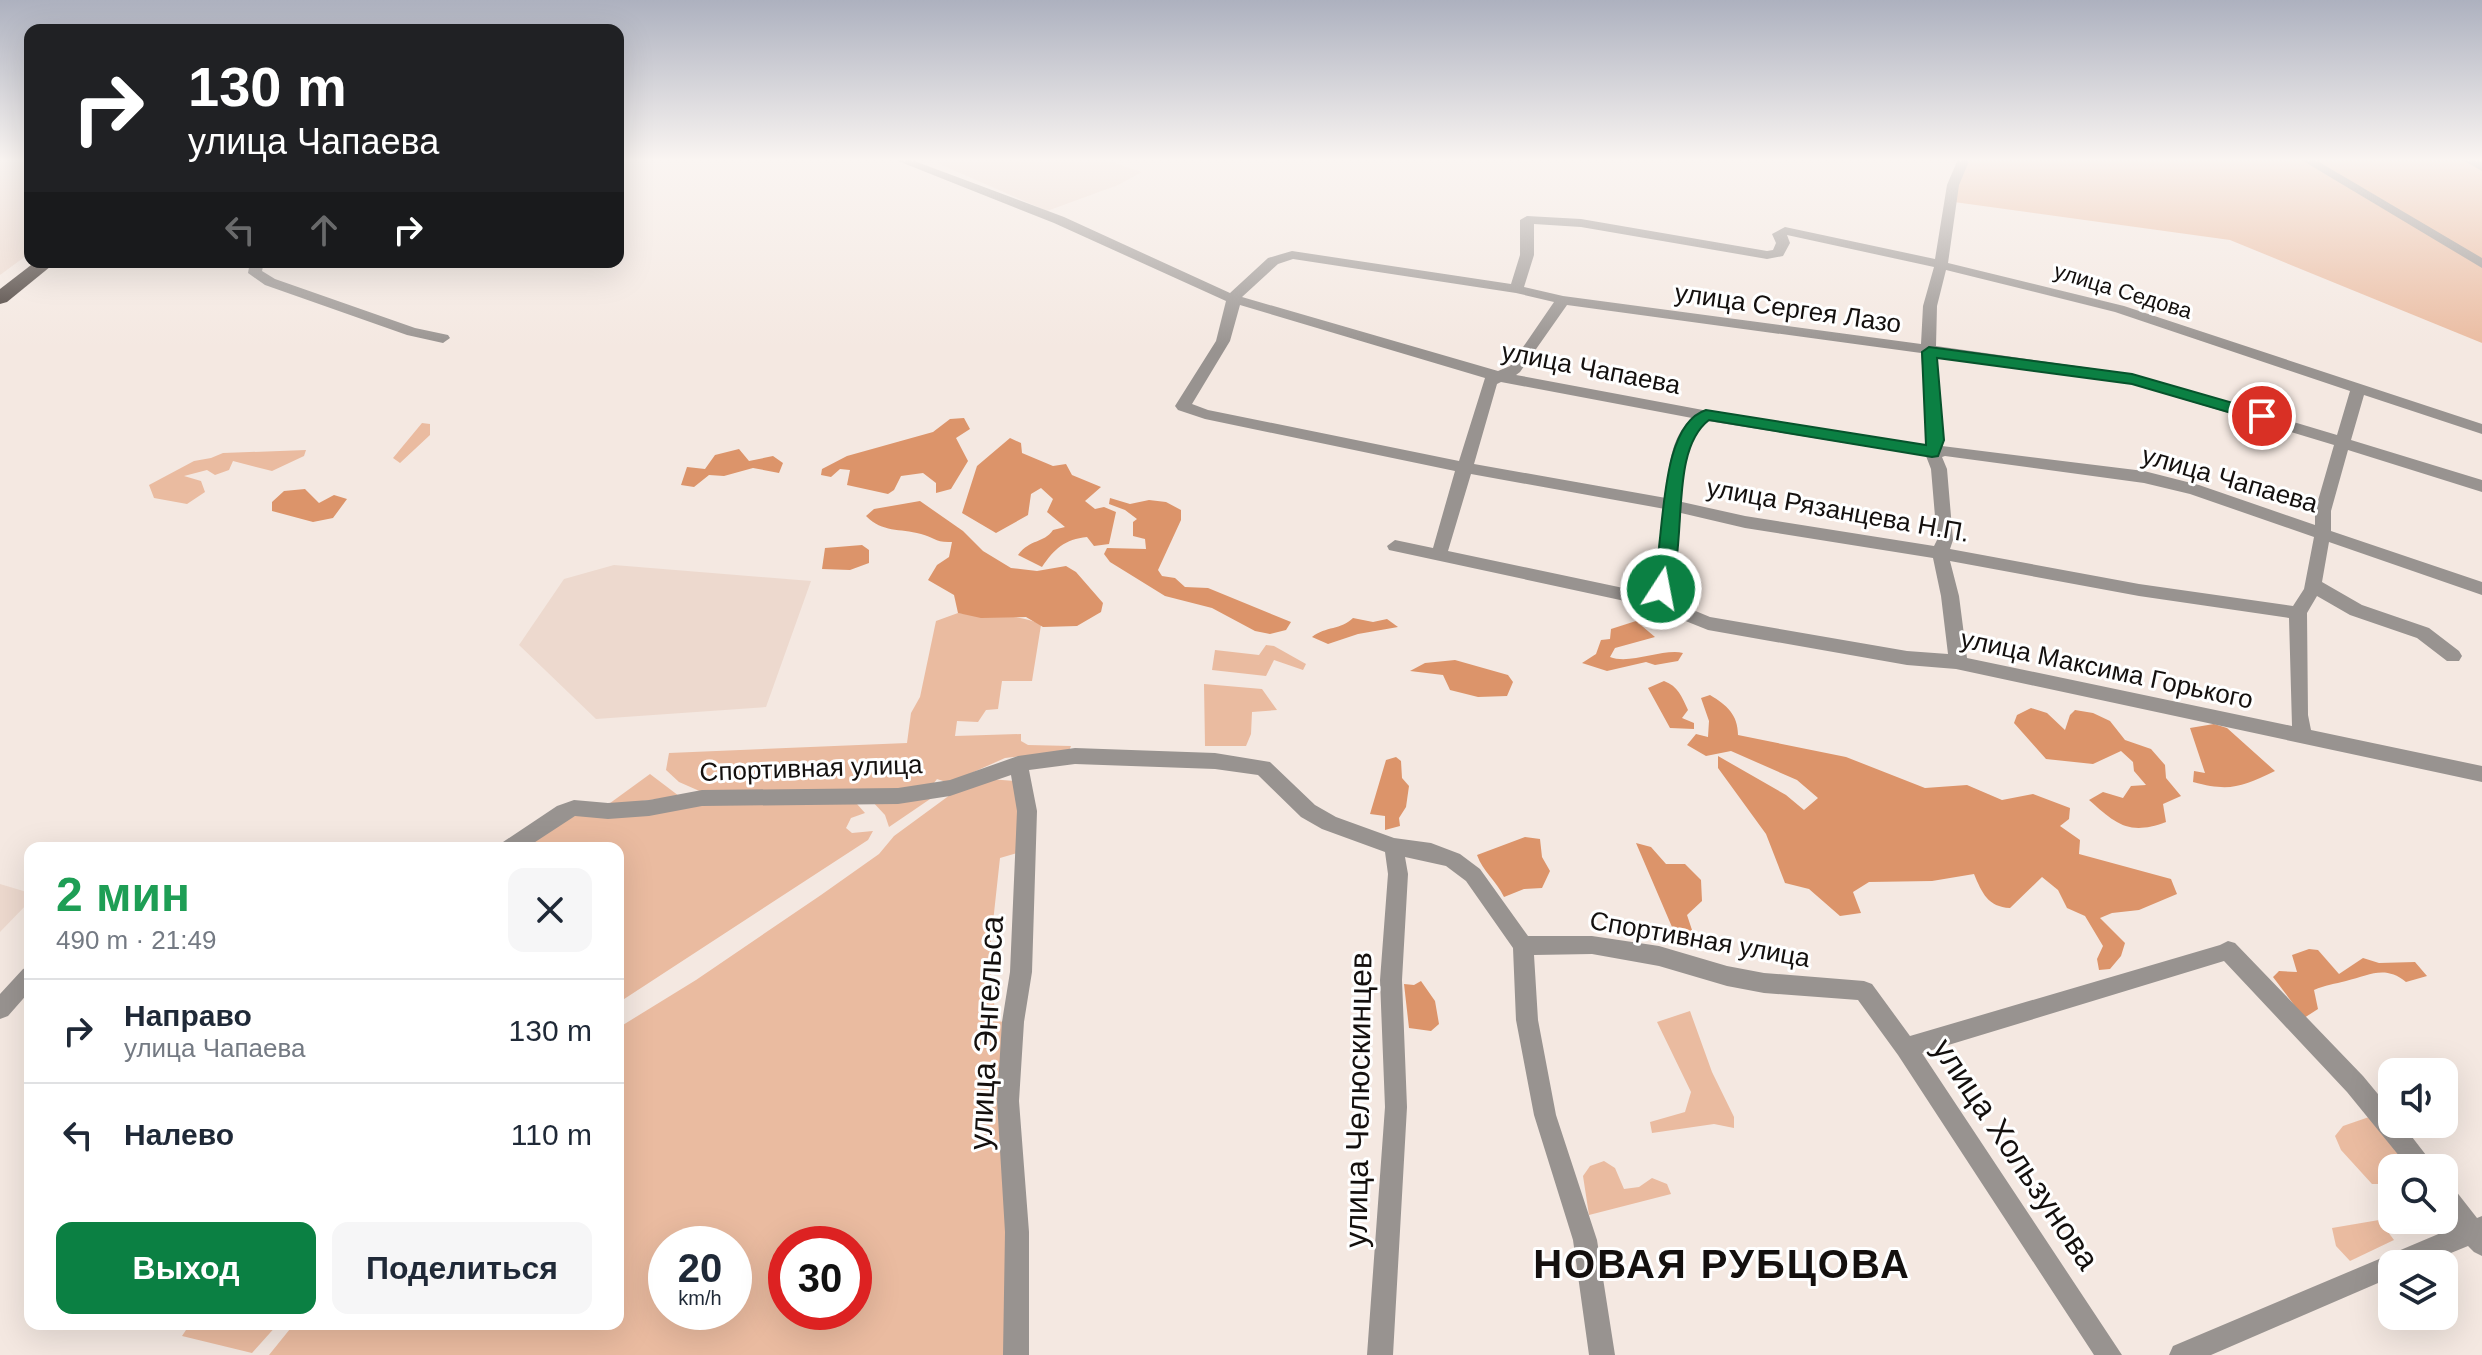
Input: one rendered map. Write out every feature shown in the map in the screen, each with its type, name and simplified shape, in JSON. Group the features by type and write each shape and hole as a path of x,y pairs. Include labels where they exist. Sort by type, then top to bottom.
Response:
{"highway":[{"path":"0,298 39,268"}],"street":[{"name":"улица Чапаева","path":"1064,222 1216,294 1501,376 1590,395 1932,452 1945,451 2144,477 2193,489 2323,531 2482,589"},
{"name":"улица Седова","path":"1516,289 1525,269 1530,243 1527,222"},
{"name":"улица Седова","path":"1567,222 1767,255 1778,253 1783,243 1779,234 1785,231 1860,245 2119,309 2482,429"},
{"path":"1947,222 1930,311 1929,352 1936,440 1932,452 1939,469 1945,540 1940,553 1950,596 1958,660"},
{"path":"2412,222 2482,264"},
{"name":"улица Сергея Лазо","path":"1233,298 1273,261 1292,255 1516,289 1563,300 2132,379 2482,486"},
{"path":"256,268 255,273 270,282 412,332 443,338"},
{"name":"улица Рязанцева Н.П.","path":"1233,298 1234,308 1222,342 1183,406 1421,460 1636,497 1674,508 2139,590 2298,613"},
{"path":"1439,554 1490,381 1515,369 1563,300"},
{"path":"2303,734 2299,715 2298,613 2313,585 2323,531 2323,511 2358,388"},
{"path":"1651,600 1661,589 1666,572 1683,443 1693,425 1706,415"},
{"name":"улица Максима Горького","path":"1395,546 1651,600 1708,623 1934,662 1958,660 1971,667 2167,710 2303,734 2482,774"},
{"path":"2313,585 2356,610 2423,633 2453,656"},
{"name":"Спортивная улица","path":"519,842 574,808 608,811 649,808 702,798 898,796 950,788 1018,764 1075,756 1257,766 1263,768 1308,811 1329,823 1394,847 1431,852 1453,860 1473,875 1523,946 1592,945 1659,956 1727,976 1764,983 1864,991"},
{"name":"улица Энгельса","path":"1016,1355 1017,1232 1008,1101 1013,1022 1021,972 1027,811 1018,764"},
{"name":"улица Челюскинцев","path":"1380,1355 1396,1107 1391,980 1398,874 1394,847"},
{"path":"1523,946 1527,1020 1545,1115 1585,1240 1602,1355"},
{"path":"1906,1048 2222,952 2355,1084 2412,1154"},
{"path":"0,1009 24,983"},
{"name":"улица Хользунова","path":"1864,991 1906,1048 2109,1355"},
{"path":"2435,1250 2478,1234 2458,1210"},
{"path":"2182,1355 2378,1272"}],"shaded area":[{"path":"0,222 24,222 24,257 0,275"},
{"path":"2101,222 2482,222 2482,343 2230,240"},
{"path":"964,418 970,429 956,438 968,461 951,489 936,493 936,483 923,473 901,476 894,490 888,494 847,485 850,470 840,469 831,477 821,475 822,469 847,456 933,432 950,419"},
{"path":"422,423 430,424 430,435 400,463 393,458"},
{"path":"1010,438 1021,443 1022,453 1053,466 1066,464 1072,475 1101,487 1085,501 1095,509 1104,507 1116,512 1109,544 1094,546 1087,537 1072,540 1056,550 1042,567 1018,555 1053,530 1065,527 1047,512 1053,499 1041,488 1031,494 1028,515 996,533 962,513 977,466"},
{"path":"739,449 749,461 773,456 783,463 779,473 753,468 724,476 709,475 694,487 681,485 687,467 705,469 715,455"},
{"path":"306,450 304,456 272,471 233,461 229,470 215,475 207,470 184,476 201,481 205,492 187,504 154,498 149,485 194,461 223,453"},
{"path":"305,489 319,503 334,495 347,499 333,518 313,522 272,511 272,502 284,491"},
{"path":"1110,498 1130,504 1149,500 1166,502 1181,510 1181,520 1158,570 1162,576 1175,578 1185,587 1208,588 1291,622 1286,630 1270,634 1255,631 1212,608 1165,596 1110,562 1104,554 1107,548 1146,549 1145,539 1133,536 1133,522 1137,519 1109,504"},
{"path":"920,501 963,531 983,551 1011,568 1037,571 1066,566 1076,572 1103,603 1101,612 1077,626 1043,627 1026,617 981,618 958,613 954,595 928,580 937,565 949,557 952,542 885,528 866,516 874,509"},
{"path":"862,545 869,550 869,563 850,570 822,569 825,548"},
{"path":"614,565 811,581 766,707 596,719 519,645 564,579"},
{"path":"958,613 1012,617 1041,625 1032,681 1002,681 998,709 986,710 978,722 957,721 955,736 1021,734 1021,741 1028,745 1071,746 1069,751 1005,758 949,783 937,779 930,788 704,793 679,782 666,770 669,753 907,743 911,713 920,697 936,621"},
{"path":"1353,618 1373,622 1387,619 1398,627 1358,634 1328,644 1312,637"},
{"path":"1636,621 1655,637 1615,648 1610,657 1627,659 1683,653 1678,661 1655,665 1646,662 1607,671 1582,663 1596,654 1601,640 1610,639 1611,629"},
{"path":"1266,645 1274,646 1306,664 1303,670 1274,660 1266,676 1212,670 1215,650 1259,655"},
{"path":"1455,660 1508,675 1513,682 1507,696 1478,697 1450,690 1443,675 1410,671 1425,663"},
{"path":"1664,681 1681,696 1688,710 1682,718 1694,723 1694,729 1670,728 1648,688"},
{"path":"1204,684 1262,689 1277,710 1252,712 1251,734 1246,746 1205,746"},
{"path":"1710,695 1730,711 1738,735 1846,757 1925,788 1967,785 2002,800 2033,794 2070,808 2069,819 2060,826 2080,840 2079,854 2171,879 2177,894 2139,910 2112,913 2100,918 2125,943 2121,956 2110,969 2099,970 2097,959 2103,946 2085,916 2067,908 2058,890 2042,877 2010,908 1991,902 1974,874 1932,881 1869,882 1853,892 1861,913 1840,916 1809,889 1785,883 1766,834 1718,768 1718,756 1786,795 1804,810 1818,798 1797,780 1731,751 1706,756 1687,745 1696,734 1708,737 1709,721 1701,698"},
{"path":"2031,708 2047,713 2065,730 2075,710 2093,713 2110,721 2125,740 2151,749 2165,765 2166,778 2181,796 2163,804 2166,822 2132,828 2115,821 2089,800 2103,792 2123,798 2131,786 2146,785 2134,771 2133,762 2121,751 2093,764 2046,759 2014,723 2017,715"},
{"path":"2214,724 2227,728 2275,771 2235,786 2217,787 2193,782 2194,771 2205,773 2190,728"},
{"path":"1396,757 1401,761 1402,778 1409,786 1406,807 1399,818 1400,826 1385,830 1385,816 1370,814 1386,760"},
{"path":"650,774 679,796 606,806"},
{"path":"989,779 1015,781 1021,852 1000,858 988,968 993,979 995,1021 1005,1022 1009,1240 1007,1355 269,1355 289,1330 624,1330 624,1024 696,980 879,854 894,836 954,792"},
{"path":"936,795 889,827 885,815 870,799"},
{"path":"706,802 857,804 865,813 851,818 846,828 852,833 873,831 868,840 624,999 624,842 533,842 559,821 581,814"},
{"path":"1525,837 1540,839 1542,857 1550,871 1542,888 1524,889 1504,897 1477,855"},
{"path":"1636,843 1651,847 1666,864 1685,864 1701,880 1702,901 1687,915 1693,933 1691,943 1675,934"},
{"path":"0,884 24,891 24,907 0,932"},
{"path":"2309,949 2318,950 2339,974 2363,958 2379,963 2415,962 2427,976 2406,982 2391,974 2377,973 2322,987 2314,990 2318,1009 2304,1018 2273,977 2279,971 2297,972 2292,955"},
{"path":"1421,981 1435,1001 1439,1024 1431,1031 1409,1028 1404,984 1414,985"},
{"path":"1690,1011 1712,1072 1734,1117 1734,1128 1714,1124 1652,1133 1650,1122 1685,1112 1691,1092 1657,1022"},
{"path":"2369,1117 2378,1127 2378,1138 2387,1138 2401,1154 2378,1154 2378,1184 2372,1184 2341,1150 2335,1136 2343,1126"},
{"path":"1604,1161 1615,1168 1624,1189 1639,1187 1652,1178 1667,1184 1671,1194 1589,1215 1583,1176 1590,1166"},
{"path":"2378,1220 2378,1234 2390,1234 2394,1240 2350,1261 2336,1246 2332,1228"},
{"path":"186,1330 273,1330 252,1353 182,1336"}],"district":[{"name":"НОВАЯ РУБЦОВА","path":"1722,1264"}],"route":[{"path":"1661,589 1666,572 1671,515 1683,443 1687,432 1706,415 1932,452 1936,440 1929,352 2132,379 2262,416"}]}
